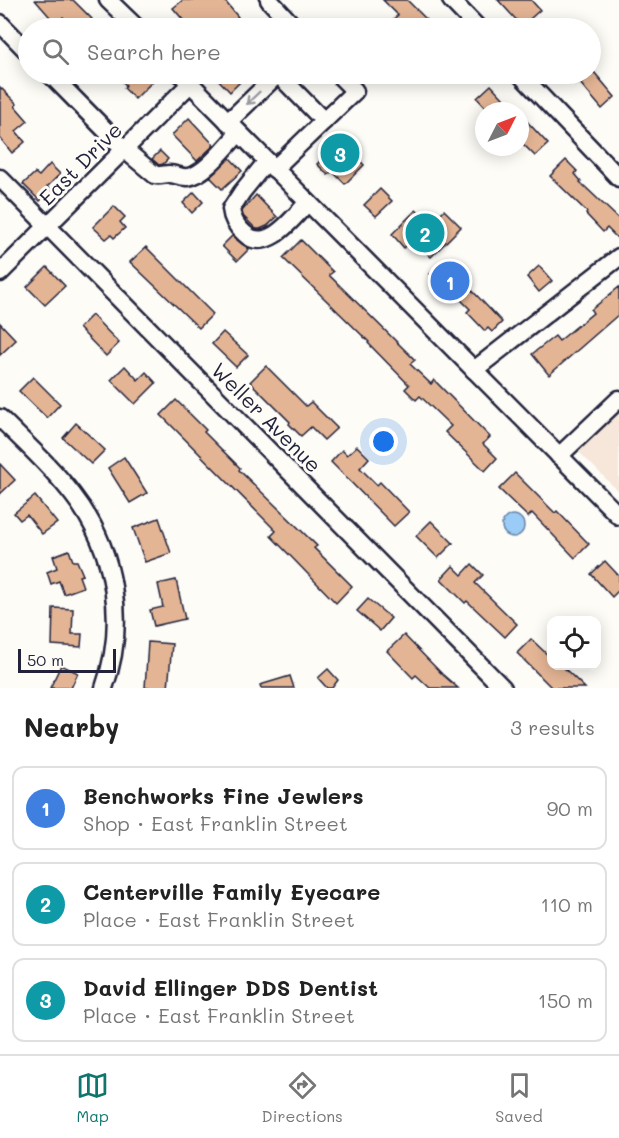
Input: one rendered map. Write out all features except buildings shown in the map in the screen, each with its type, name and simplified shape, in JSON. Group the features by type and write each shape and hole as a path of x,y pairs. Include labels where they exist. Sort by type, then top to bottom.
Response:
{"street":[{"path":"108,0 127,18"},
{"path":"269,0 286,18"},
{"path":"451,0 468,18"},
{"path":"0,23 18,42"},
{"path":"60,84 125,150 155,175 170,174 184,178 204,170 270,84"},
{"name":"East Drive","path":"0,273 125,150 181,84"},
{"path":"192,84 619,516"},
{"path":"288,84 324,121"},
{"path":"307,202 275,234 262,242 245,235 232,218 231,209 271,165 324,121 355,91 348,84"},
{"path":"530,84 619,178"},
{"name":"Weller Avenue","path":"0,178 503,688"},
{"path":"474,370 619,257"},
{"path":"559,456 619,399"},
{"path":"0,418 74,496 95,531 106,558 112,581 117,625 111,669 104,688"}],"shaded area":[{"path":"619,392 619,492 565,438"}],"water":[{"path":"513,515 521,518 524,526 521,534 513,537 505,534 502,526 505,518"}],"place":[{"name":"David Ellinger DDS Dentist","path":"340,153"},
{"name":"Centerville Family Eyecare","path":"425,233"},
{"name":"Benchworks Fine Jewlers","path":"450,281"}]}
